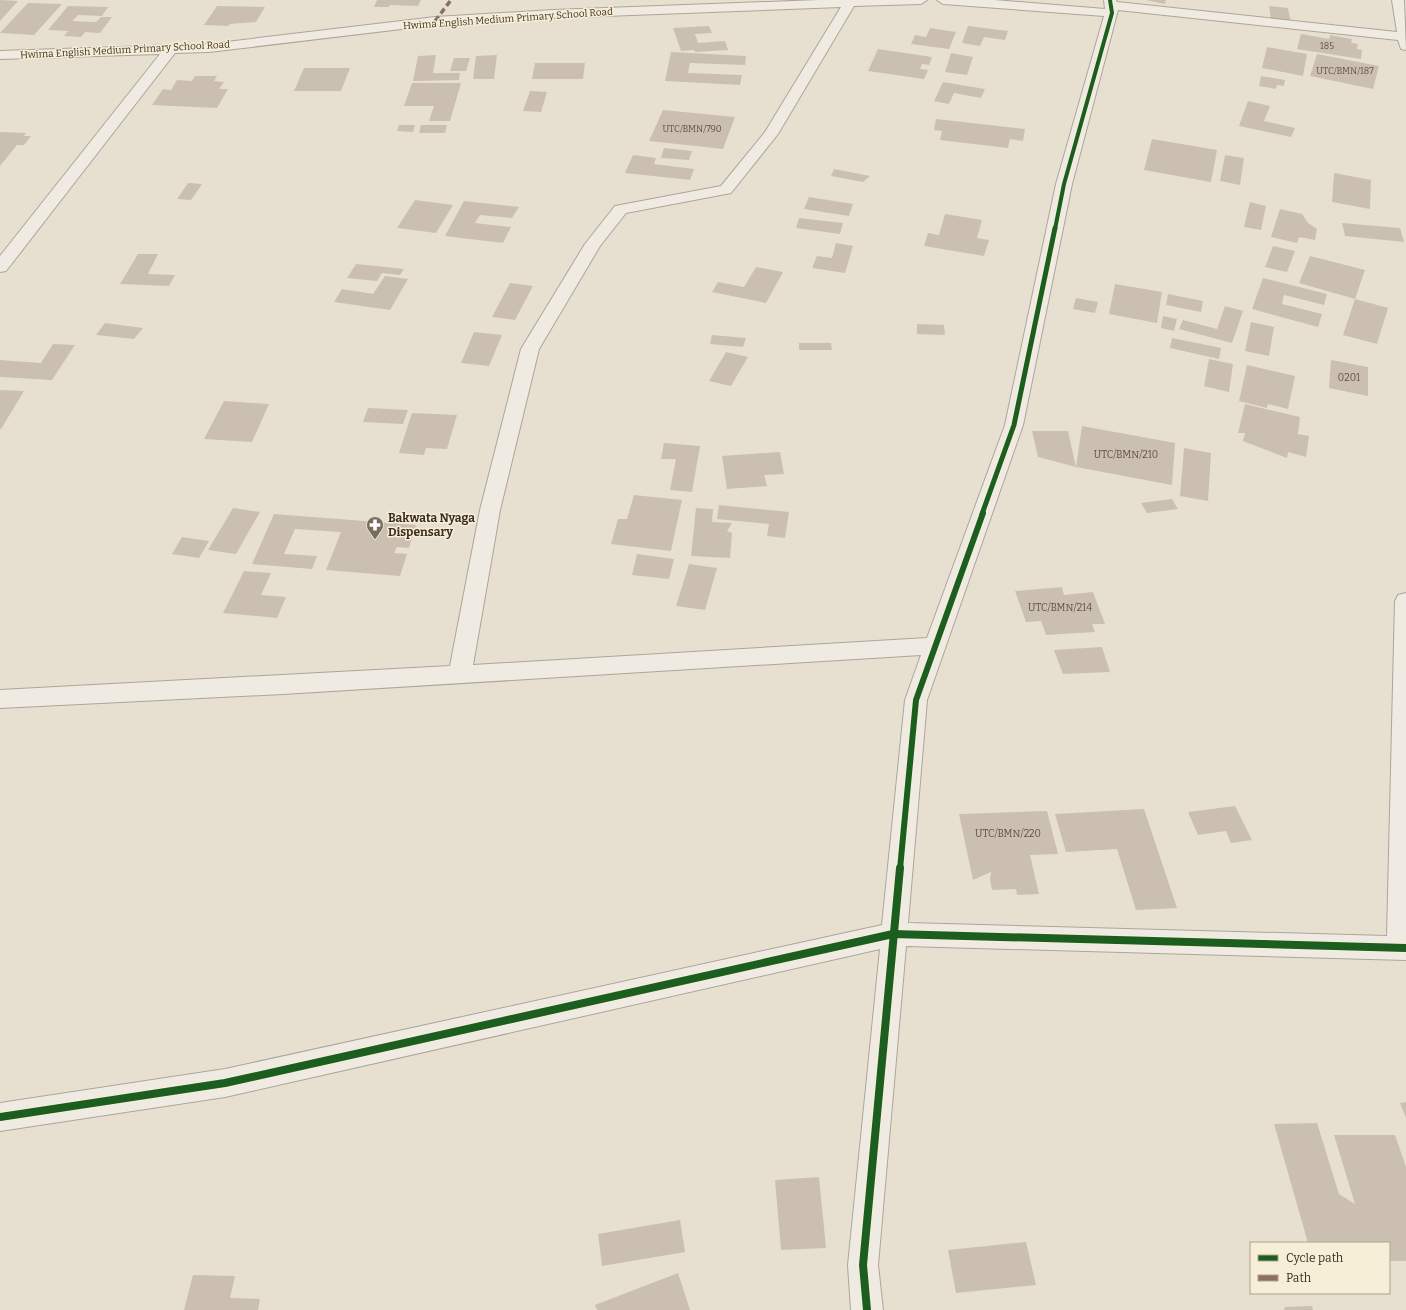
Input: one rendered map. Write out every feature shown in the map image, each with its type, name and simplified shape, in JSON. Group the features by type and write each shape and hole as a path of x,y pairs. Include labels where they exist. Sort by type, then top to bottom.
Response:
{"street":[{"name":"Hwima English Medium Primary School Road","path":"0,55 209,48 435,21 553,14 921,0"},
{"path":"943,0 1111,6 1405,41 1398,0"},
{"path":"460,674 490,510 530,349 593,244 621,209 726,190 771,134 850,3"},
{"path":"867,1310 863,1265 916,700 1014,425 1064,184 1111,6"},
{"path":"0,267 171,49"},
{"path":"0,1117 225,1083 893,934 1403,948 1406,601"},
{"path":"0,699 935,646"}],"building":[{"path":"0,0 18,1 0,21"},
{"path":"377,0 421,0 418,6 390,5 389,7 374,7"},
{"path":"1146,0 1166,0 1165,4"},
{"path":"28,3 62,4 34,35 0,33"},
{"path":"68,6 108,7 102,16 78,15 72,21 96,22 101,17 112,17 100,33 85,32 81,37 64,36 68,31 48,30"},
{"path":"217,6 265,7 256,22 230,24 228,26 204,25"},
{"path":"1269,6 1288,8 1291,23 1271,21"},
{"path":"709,26 712,33 695,34 698,43 725,41 728,50 695,52 694,50 681,51 673,28"},
{"path":"968,26 1008,31 1005,40 984,37 980,46 962,43"},
{"path":"930,28 956,32 949,49 911,44 915,35 926,37"},
{"path":"1301,34 1329,39 1330,35 1352,39 1351,43 1358,44 1357,49 1362,50 1361,59 1297,49"},
{"path":"1267,47 1307,54 1303,76 1262,68"},
{"path":"878,49 932,57 929,65 922,64 920,69 928,70 924,79 868,71"},
{"path":"671,52 746,56 745,65 690,63 688,73 742,75 740,85 665,81"},
{"path":"951,53 973,57 967,75 945,72"},
{"path":"1317,54 1379,66 1373,89 1310,76"},
{"path":"436,55 433,73 460,73 459,80 413,81 418,56"},
{"path":"497,55 494,79 473,79 476,56"},
{"path":"454,58 470,58 466,71 450,71"},
{"path":"535,63 585,63 583,79 532,79"},
{"path":"304,68 350,68 341,91 294,91"},
{"path":"195,76 217,76 214,81 224,82 219,89 228,89 217,108 152,105 163,89 171,90 177,80 192,81"},
{"path":"1261,76 1285,80 1284,86 1277,85 1276,89 1259,86"},
{"path":"943,82 985,89 981,98 954,93 949,104 934,101"},
{"path":"412,83 461,83 450,121 429,121 434,106 404,106"},
{"path":"530,91 547,92 541,112 523,111"},
{"path":"1248,101 1270,106 1264,121 1295,128 1291,137 1239,126"},
{"path":"663,110 735,117 723,149 649,141"},
{"path":"936,119 1025,129 1023,141 1010,139 1008,148 940,140 942,131 934,130"},
{"path":"399,125 415,125 413,132 397,131"},
{"path":"421,125 447,125 445,133 419,133"},
{"path":"0,132 26,133 24,136 31,136 24,145 17,145 0,166"},
{"path":"1152,139 1217,150 1211,182 1144,170"},
{"path":"664,148 692,151 689,160 661,158"},
{"path":"633,155 656,158 654,164 694,169 690,180 625,173"},
{"path":"1225,155 1244,158 1240,185 1220,181"},
{"path":"834,169 870,176 863,182 831,176"},
{"path":"1334,173 1371,180 1370,209 1332,202"},
{"path":"188,183 202,184 191,200 177,199"},
{"path":"809,197 853,204 849,216 804,209"},
{"path":"415,200 453,205 436,233 397,228"},
{"path":"464,201 519,207 512,218 480,215 475,223 511,227 503,243 445,236"},
{"path":"1250,202 1266,206 1261,230 1244,227"},
{"path":"1280,209 1302,214 1308,223 1317,229 1315,240 1299,237 1297,243 1271,237"},
{"path":"945,214 982,220 977,238 989,240 984,256 924,246 928,233 939,235"},
{"path":"799,218 843,223 840,234 796,228"},
{"path":"1342,223 1400,228 1404,242 1345,236"},
{"path":"836,243 853,246 845,273 812,268 817,256 832,258"},
{"path":"1273,246 1295,251 1287,272 1265,267"},
{"path":"138,254 158,254 148,274 175,275 169,286 120,284"},
{"path":"1310,256 1365,270 1355,299 1299,283"},
{"path":"356,264 404,269 400,275 382,273 377,281 347,278"},
{"path":"756,267 783,272 766,303 712,292 718,282 744,287"},
{"path":"385,276 408,279 390,310 334,302 342,289 373,294"},
{"path":"1263,278 1327,294 1324,305 1284,295 1282,304 1322,314 1318,327 1252,309"},
{"path":"510,283 533,286 515,320 492,317"},
{"path":"1115,284 1162,292 1157,323 1109,314"},
{"path":"1168,294 1203,301 1201,312 1166,305"},
{"path":"1076,298 1098,302 1095,313 1073,309"},
{"path":"1355,299 1388,308 1377,344 1343,335"},
{"path":"1225,306 1243,311 1232,343 1179,329 1183,320 1217,329"},
{"path":"1163,316 1177,319 1174,331 1161,328"},
{"path":"1251,322 1274,327 1269,356 1245,351"},
{"path":"105,323 143,328 134,339 96,335"},
{"path":"917,324 944,325 945,335 917,334"},
{"path":"474,332 502,335 489,366 461,363"},
{"path":"712,335 746,338 743,347 710,344"},
{"path":"1172,338 1221,348 1219,359 1170,348"},
{"path":"799,343 831,343 832,350 799,350"},
{"path":"53,344 75,345 52,380 0,377 0,360 41,363"},
{"path":"726,352 748,357 731,386 709,381"},
{"path":"1209,359 1233,364 1229,392 1204,386"},
{"path":"1331,360 1368,367 1368,396 1329,388"},
{"path":"1247,365 1295,376 1288,409 1268,404 1267,408 1239,401"},
{"path":"0,390 24,391 1,429 0,429"},
{"path":"224,401 269,404 252,442 204,439"},
{"path":"1245,404 1300,417 1298,434 1309,436 1306,457 1288,452 1287,458 1243,441 1245,433 1238,433"},
{"path":"368,408 408,410 403,424 363,422"},
{"path":"412,413 457,415 447,449 426,448 424,455 399,453"},
{"path":"1082,426 1175,443 1172,485 1076,467"},
{"path":"1032,431 1068,431 1076,467 1038,457"},
{"path":"664,443 700,446 692,492 670,490 676,459 661,459"},
{"path":"1184,448 1211,453 1208,501 1180,496"},
{"path":"780,452 784,474 764,475 767,486 727,489 722,456"},
{"path":"634,495 682,500 671,551 611,544 618,519 627,519"},
{"path":"1172,499 1178,509 1147,513 1141,503"},
{"path":"719,505 789,512 785,538 767,536 769,524 717,519"},
{"path":"233,508 260,512 236,554 208,550"},
{"path":"696,508 713,509 712,522 732,523 727,531 732,533 730,558 691,556"},
{"name":"Bakwata Nyaga Dispensary","path":"274,514 416,525 409,548 397,547 394,553 407,554 400,576 326,570 341,532 295,529 284,554 317,556 312,569 252,564"},
{"path":"182,537 209,541 199,558 172,554"},
{"path":"637,554 674,559 669,579 632,575"},
{"path":"689,564 717,568 705,610 676,606"},
{"path":"244,571 271,573 261,595 286,597 277,618 223,613"},
{"path":"1062,587 1064,595 1093,592 1105,624 1092,624 1095,632 1046,635 1041,621 1026,622 1015,591"},
{"path":"1102,647 1110,672 1063,674 1054,650"},
{"path":"1235,806 1252,840 1231,843 1226,831 1198,835 1188,812"},
{"path":"1144,809 1177,908 1136,910 1117,849 1066,852 1055,814"},
{"path":"1047,811 1058,854 1030,855 1039,894 1017,895 1016,889 992,890 990,879 991,872 973,880 959,814"},
{"path":"1406,1102 1406,1118 1400,1103"},
{"path":"1317,1123 1339,1194 1355,1204 1334,1135 1395,1135 1406,1167 1406,1261 1390,1261 1390,1242 1308,1242 1274,1124"},
{"path":"819,1177 826,1248 781,1250 775,1180"},
{"path":"680,1220 685,1252 602,1266 598,1234"},
{"path":"1026,1242 1036,1285 956,1293 948,1250"},
{"path":"678,1273 690,1310 597,1310 595,1305"},
{"path":"193,1275 235,1276 230,1298 260,1299 258,1310 184,1310"},
{"path":"1312,1306 1313,1310 1284,1310 1285,1307"}],"marked path":[{"path":"435,21 451,0"}],"cycle path":[{"path":"867,1310 863,1265 916,700 1014,425 1064,184 1112,13 1110,0"},
{"path":"0,1117 225,1083 893,934 1406,948"}],"place":[{"name":"Bakwata Nyaga Dispensary","path":"375,540"}]}
